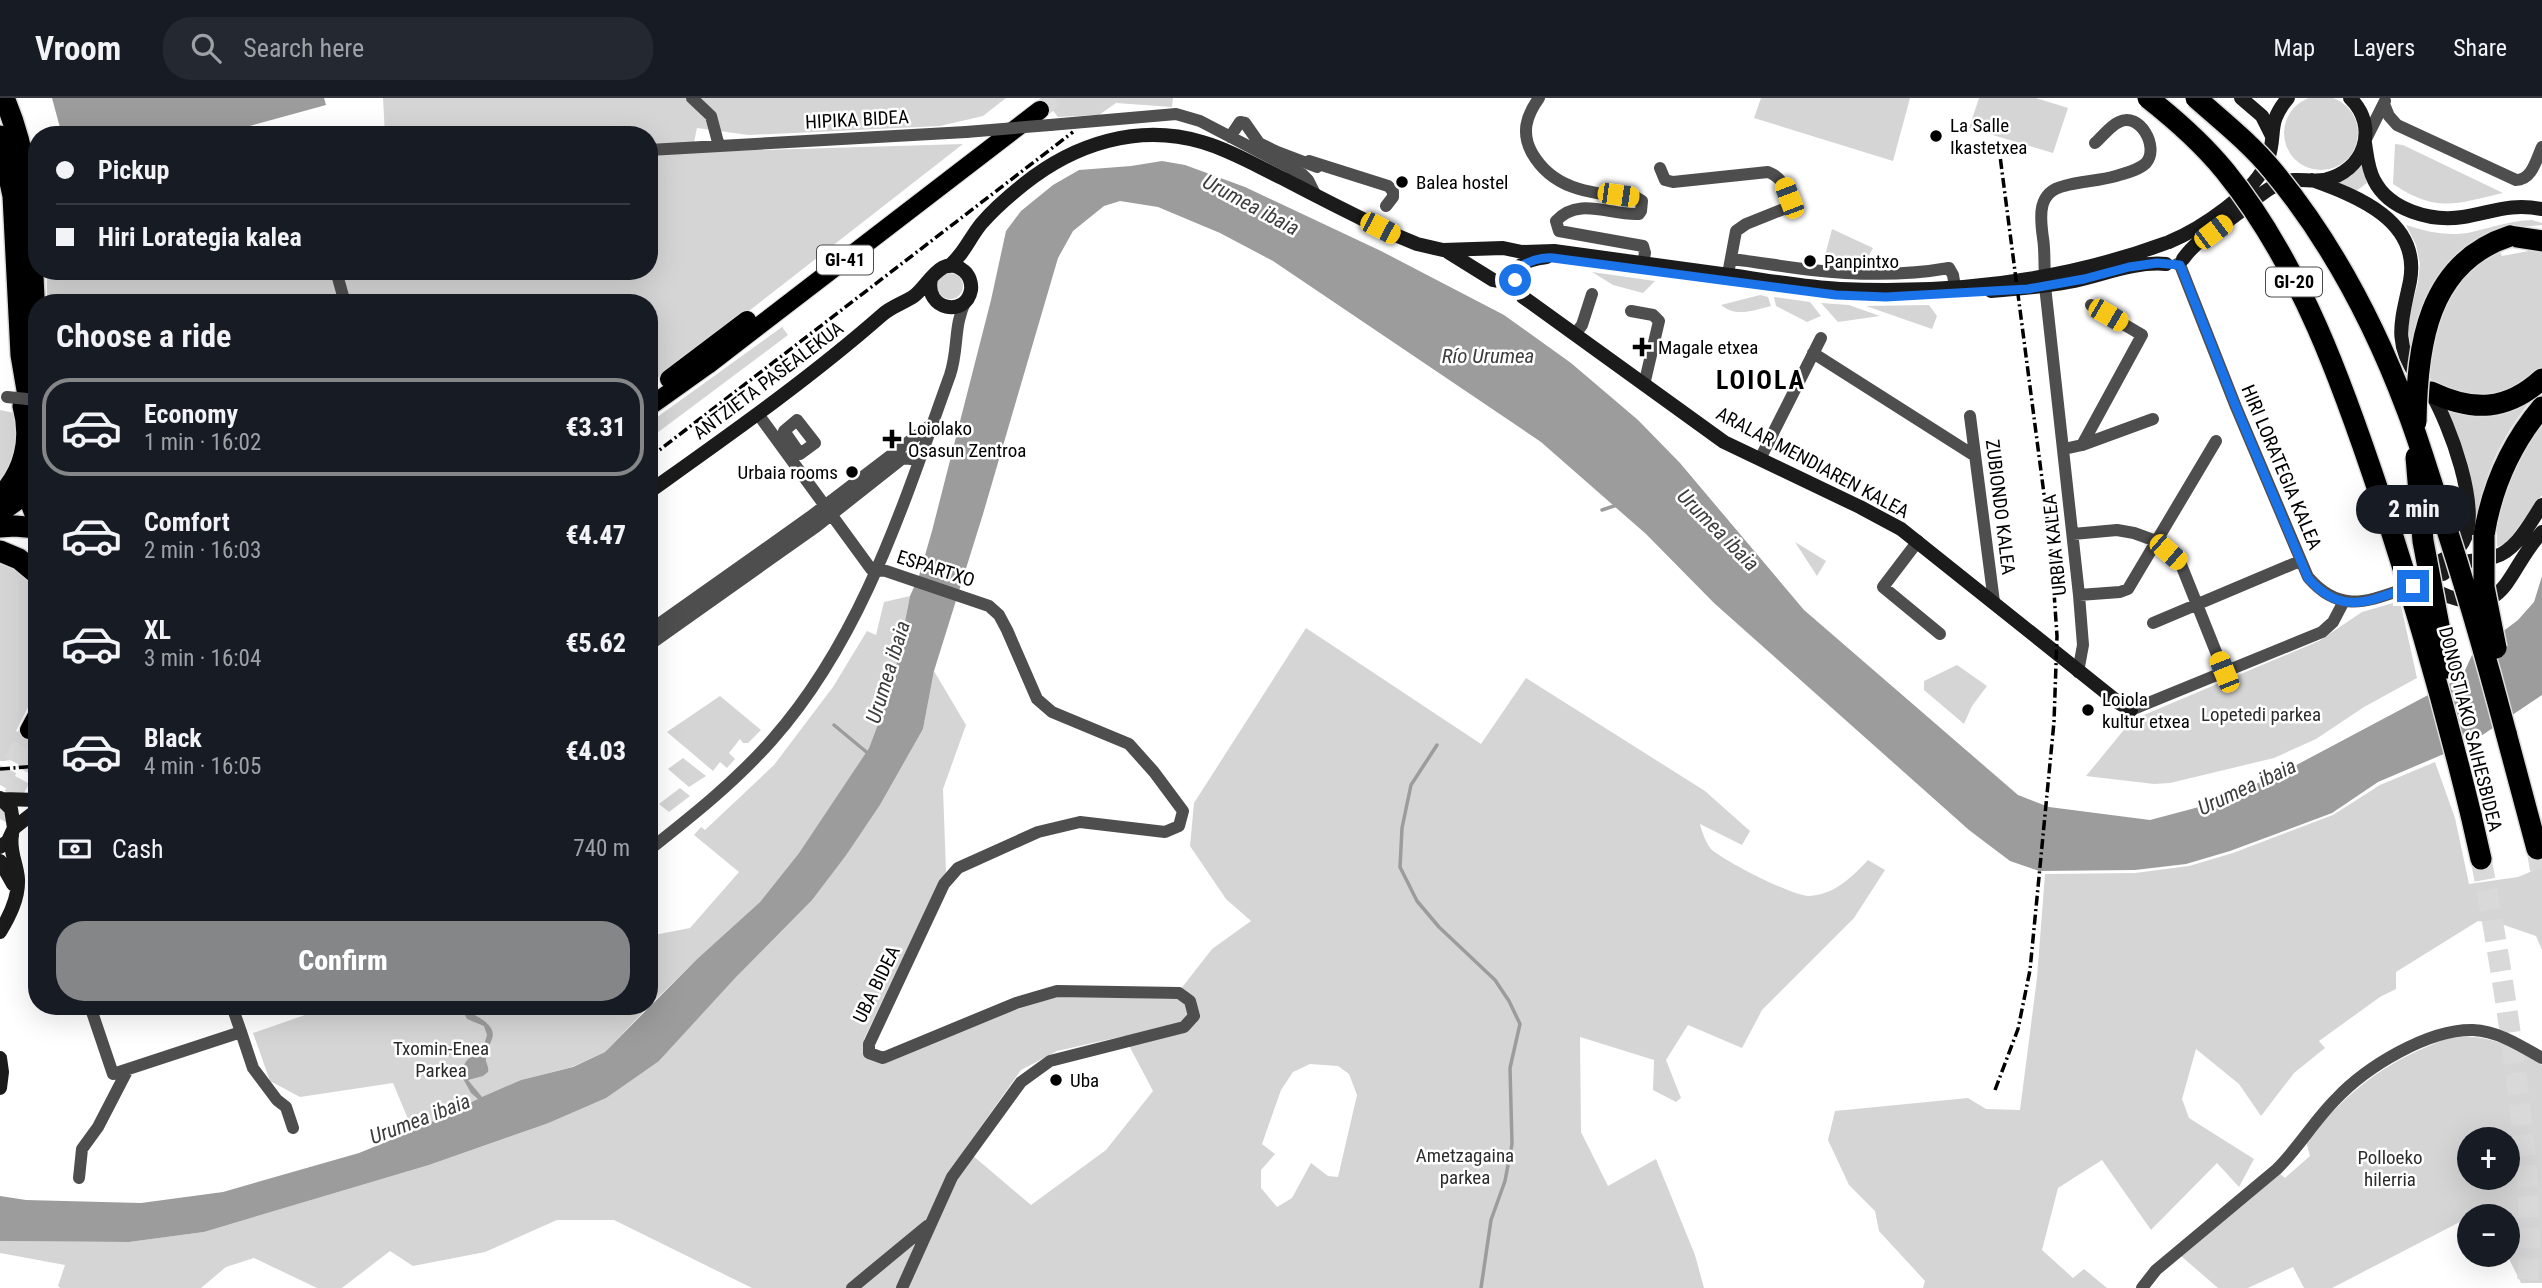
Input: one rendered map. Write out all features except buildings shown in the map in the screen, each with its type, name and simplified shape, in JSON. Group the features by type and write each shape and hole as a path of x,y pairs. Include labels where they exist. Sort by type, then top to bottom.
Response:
{"highway":[{"path":"4,98 23,155 28,183"},
{"name":"DONOSTIAKO SAIHESBIDEA","path":"2148,98 2203,146 2247,200 2277,248 2317,328 2357,427 2407,578 2474,820 2481,859"},
{"name":"DONOSTIAKO SAIHESBIDEA","path":"2196,98 2240,136 2272,169 2294,199 2336,264 2367,322 2407,410 2463,579 2537,849"},
{"path":"0,136 13,196 19,326 18,396 23,404 27,428 26,453 15,477 0,497"},
{"path":"2474,820 2423,541 2416,466 2417,391 2423,341 2434,304 2459,265 2477,250 2510,236 2542,231"},
{"path":"2510,236 2542,241"},
{"path":"2431,392 2463,404 2491,405 2519,396 2542,379"},
{"path":"2507,733 2507,710 2484,587 2484,535 2491,499 2504,465 2521,433 2542,407"},
{"path":"0,512 15,502 28,487"},
{"path":"0,527 28,528"},
{"path":"0,551 19,559 28,566"}],"main road":[{"path":"2241,98 2262,116 2278,162 2285,171 2349,194 2370,205 2392,223 2409,249 2410,279 2402,310 2400,337 2408,362 2422,384 2431,392 2453,441 2469,520 2466,536 2458,549 2438,569"},
{"path":"949,266 969,245 988,216 1048,167 1088,146 1134,136 1168,135 1202,142 1251,163 1405,240 1443,250 1501,282 1510,279 1534,260 1553,258 1836,295 1886,297 1964,294 2045,281 2168,242 2200,226 2246,188 2264,167 2276,114 2288,98"},
{"path":"2350,98 2362,113 2370,170 2380,189 2393,201 2412,212 2432,217 2454,218 2512,206 2542,209"},
{"name":"GI-41","path":"658,387 1041,112"},
{"name":"GI-41","path":"658,401 1041,112"},
{"path":"1443,250 1503,248 1511,251 1554,251 1837,289 1955,287 2099,276 2129,267 2176,263 2197,243 2281,183 2330,178 2344,172 2359,158 2366,141"},
{"path":"2168,242 2160,252 2161,259 2176,263"},
{"path":"909,299 958,306 966,300 971,290 967,274 969,245"},
{"path":"1490,277 1485,269 1485,259 1495,249"},
{"path":"1511,251 1517,260 1516,272"},
{"path":"941,304 930,289 931,279 940,268 959,268 967,274"},
{"name":"ARALAR MENDIAREN KALEA","path":"1516,272 1515,285 1523,297 1724,442 1860,507 1918,541 2078,672 2131,710"},
{"name":"ANTZIETA PASEALEKUA","path":"658,486 758,414 891,308 909,299 931,279"},
{"path":"2542,505 2511,547 2502,554 2438,569 2426,564 2417,568 2413,586 2424,595 2438,592 2463,602 2491,598 2507,584 2542,532"},
{"path":"2438,569 2443,584 2438,592"},
{"path":"1,799 28,800"},
{"path":"0,932 11,911 18,878 11,855 15,822 11,808 1,799"},
{"path":"0,847 28,818"},
{"path":"0,861 16,892"},
{"path":"0,1058 0,1088"}],"street":[{"path":"692,98 711,116 719,146"},
{"path":"1539,98 1529,116 1525,141 1536,160 1552,178 1570,187 1642,201 1639,214 1587,207 1574,209 1556,221 1559,231 1643,246 1643,263"},
{"path":"2366,141 2385,101"},
{"path":"2385,101 2389,116 2397,125 2514,179 2523,180 2528,176 2542,147"},
{"name":"HIPIKA BIDEA","path":"658,149 966,132 1041,112 1176,114 1200,121 1301,174 1308,180 1316,196"},
{"name":"URBIA KALEA","path":"2078,672 2082,638 2079,595 2040,216 2042,204 2053,190 2101,181 2134,170 2146,163 2151,153 2151,142 2141,127 2129,120 2119,121 2095,143"},
{"path":"1230,136 1236,125 1245,123 1251,126 1266,147 1388,186 1394,197 1385,199 1266,147 1245,123"},
{"path":"1660,168 1665,180 1674,181 1768,172 1781,180 1789,203 1779,211 1741,227 1734,237 1728,274"},
{"path":"1731,259 1814,271 1881,274 1949,268 1955,287"},
{"name":"HIRI LORATEGIA KALEA","path":"2176,263 2180,265 2308,578 2317,588 2343,603"},
{"path":"1575,334 1582,325 1592,294"},
{"path":"658,841 729,785 784,726 884,572 887,547 954,363 956,327 966,300"},
{"path":"941,304 956,327"},
{"path":"2082,445 2142,335 2091,305"},
{"path":"1631,310 1653,315 1659,321 1644,385"},
{"path":"1760,459 1821,338"},
{"path":"1813,353 1975,456"},
{"path":"758,414 871,569 884,572"},
{"name":"ZUBIONDO KALEA","path":"1970,416 1994,602"},
{"path":"2064,449 2153,419"},
{"path":"658,638 827,510 932,424"},
{"path":"2079,595 2128,589 2216,441"},
{"path":"658,625 903,458 919,460"},
{"path":"2073,534 2117,530 2134,533 2156,541 2180,562 2224,672"},
{"path":"1918,541 1883,587 1940,634"},
{"path":"860,552 879,553 887,547"},
{"path":"2153,623 2300,561"},
{"name":"ESPARTXO","path":"884,572 981,603"},
{"path":"2131,710 2322,632 2333,622 2343,603 2360,603 2413,586"},
{"name":"UBA BIDEA","path":"902,1288 952,1177 1021,1082 1050,1061 1184,1027 1194,1016 1190,1001 1179,993 1057,991 1017,1003 883,1058 869,1053 869,1044 944,884 958,868 1038,832 1080,822 1165,832 1179,827 1183,811 1129,744 1052,712 1037,699 999,615 981,603"},
{"path":"2059,656 2072,649 2082,638"},
{"path":"93,1015 113,1074 241,1032"},
{"path":"235,1015 253,1068 277,1100 286,1107 293,1128"},
{"path":"2142,1288 2156,1270 2277,1169 2335,1099 2360,1077 2404,1050 2452,1032 2474,1030 2493,1033 2542,1058"},
{"path":"79,1178 82,1149 98,1127 128,1069"},
{"name":"UBA BIDEA","path":"852,1288 930,1223"}],"green space":[{"path":"2321,96 2342,102 2352,112 2358,133 2352,154 2342,164 2321,170 2300,164 2290,154 2284,133 2290,112 2300,102"},
{"path":"383,98 1006,98 983,116 940,126 749,135 697,128 692,152 963,144 736,321 658,377 658,294 47,294 47,280 658,280 658,126 385,126"},
{"path":"1043,98 1173,98 1172,107 1116,103 1099,115 1058,117"},
{"path":"1761,98 1910,98 1893,161 1754,118"},
{"path":"1979,98 2036,98 2068,108 2053,153 1969,128"},
{"path":"2395,144 2403,145 2503,193 2446,204 2408,193 2393,184"},
{"path":"2362,164 2367,183 2356,191 2337,183 2351,176"},
{"path":"2532,220 2542,225 2510,228 2492,236 2502,256 2534,250 2542,252 2542,374 2501,396 2452,393 2433,382 2416,361 2410,345 2408,321 2420,264 2416,245 2406,225 2430,232 2455,234"},
{"path":"1832,229 1873,248 1867,259 1825,256"},
{"path":"1592,272 1655,281 1643,293 1613,285"},
{"path":"950,273 959,277 963,286 959,295 950,299 941,295 937,286 941,277"},
{"path":"1760,295 1768,297 1771,306 1739,312 1721,305"},
{"path":"1774,297 1810,302 1821,316 1807,322 1776,306"},
{"path":"1821,303 1849,305 1880,316 1838,322"},
{"path":"1929,305 1937,316 1932,329 1866,306"},
{"path":"782,327 788,335 658,432 658,417"},
{"path":"2533,398 2510,430 2492,465 2481,503 2477,544 2471,540 2474,510 2468,472 2457,436 2444,408 2467,414 2489,415 2511,409"},
{"path":"0,410 19,414 22,438 0,491"},
{"path":"2542,423 2542,495 2507,543 2497,547 2503,497 2516,466"},
{"path":"1795,542 1826,561 1817,576"},
{"path":"0,560 17,568 28,579 28,708 16,731 28,736 28,758 0,761"},
{"path":"910,596 892,687 869,748 799,853 760,902 658,997 658,934 690,928 739,872 694,835 701,827 705,830 774,765 833,687 867,631 876,635 884,602"},
{"name":"Lopetedi parkea","path":"2400,601 2417,678 2364,707 2316,739 2274,758 2170,783 2154,784 2086,776 2132,720 2319,641 2362,612"},
{"name":"Ametzagaina parkea","path":"1306,628 1481,744 1526,678 1705,791 1750,831 1742,845 1700,824 1711,849 1743,869 1788,890 1809,896 1827,892 1849,879 1868,860 1885,870 1854,918 1762,1010 1742,1048 1688,1025 1666,1060 1681,1098 1676,1102 1653,1090 1654,1060 1580,1037 1581,1132 1608,1186 1656,1159 1695,1255 1704,1288 752,1288 614,1220 557,1220 485,1252 413,1266 390,1251 342,1288 317,1288 254,1258 226,1267 201,1288 60,1288 58,1286 65,1265 0,1253 0,1241 129,1242 204,1232 429,1165 546,1124 659,1061 847,854 880,805 923,729 934,671 966,725 943,789 946,872 864,1039 865,1058 884,1064 993,1017 1059,996 1173,999 1212,949 1251,921 1226,899 1190,846 1194,803","holes":["1124,1036 1153,1091 1106,1150 1031,1205 965,1149 1021,1070 1057,1051","1310,1064 1338,1066 1349,1074 1357,1095 1338,1177 1328,1176 1311,1163 1292,1198 1277,1207 1261,1188 1261,1170 1275,1154 1262,1144 1281,1090 1293,1072"]},
{"path":"1957,665 1987,686 1972,706 1964,724 1924,690 1924,681"},
{"path":"720,696 761,730 748,743 743,743 740,739 729,753 735,759 727,768 720,762 713,771 667,732"},
{"path":"683,758 706,776 689,787 668,769"},
{"path":"2435,762 2455,818 2469,884 2518,877 2542,867 2542,950 2536,936 2504,925 2478,921 2396,972 2396,989 2380,997 2319,1041 2325,1048 2294,1073 2261,1116 2239,1084 2196,1049 2182,1099 2189,1118 2254,1159 2239,1187 2217,1163 2151,1230 2102,1160 2058,1188 2042,1250 2073,1278 2084,1269 2107,1288 1923,1288 1925,1281 1879,1231 1875,1211 1849,1185 1828,1140 1835,1111 1968,1098 1986,1109 2020,1110 2037,978 2045,874 2135,873 2189,866 2233,853 2333,815 2380,785"},
{"path":"680,788 690,796 669,812 659,804"},
{"name":"Txomin-Enea Parkea","path":"305,1015 640,1015 605,1052 572,1067 521,1080 413,1131 393,1083 300,1097 270,1081 253,1033"},
{"name":"Polloeko hilerria","path":"2454,1036 2490,1040 2510,1047 2542,1065 2542,1283 2521,1283 2513,1267 2520,1267 2520,1204 2457,1204 2457,1223 2332,1288 2304,1288 2293,1267 2248,1288 2218,1288 2181,1256 2279,1173 2285,1178 2310,1156 2306,1141 2340,1105 2372,1077 2408,1056"}],"water":[{"path":"52,98 324,98 326,105 250,126 60,126"},
{"name":"Río Urumea","path":"1162,161 1185,165 1245,187 1381,251 1504,315 1571,363 1638,420 1680,463 1804,610 2018,795 2049,807 2150,820 2214,803 2287,770 2462,677 2472,655 2518,620 2534,602 2542,576 2542,695 2472,742 2378,782 2332,813 2230,851 2186,864 2135,870 2039,871 2010,861 1969,830 1714,603 1646,534 1541,442 1273,261 1220,233 1158,207 1120,201 1104,206 1073,231 1058,258 934,671 923,729 880,805 812,900 659,1061 606,1098 546,1124 429,1165 204,1232 129,1242 0,1241 0,1196 26,1200 141,1203 223,1192 359,1153 413,1131 478,1099 471,1093 461,1075 467,1060 473,1055 481,1054 487,1035 484,1026 467,1019 465,1015 480,1018 492,1029 492,1039 486,1054 488,1072 468,1080 482,1097 521,1080 573,1067 605,1052 642,1015 658,1015 658,998 760,902 799,853 869,748 892,687 910,596 919,576 932,531 1006,231 1021,211 1053,185 1079,170"}],"waterway":[{"path":"1602,510 1617,505"},
{"path":"834,725 870,755"},
{"path":"1437,745 1411,785 1402,828 1400,867 1417,901 1439,927 1495,980 1520,1024 1510,1068 1512,1144 1505,1181 1491,1220 1481,1288"}],"tunnel":[{"path":"1040,110 1055,98"},
{"path":"0,785 28,732"},
{"path":"0,819 28,766"},
{"path":"2537,849 2542,879"},
{"path":"2481,859 2503,983 2523,1130 2529,1220 2527,1288"}],"railway":[{"path":"658,451 1073,132"},
{"path":"1995,1090 2018,1029 2030,970 2054,722 2057,636 2051,548 2000,156"},
{"path":"0,769 28,767"}],"place":[{"name":"La Salle Ikastetxea","path":"1936,136"},
{"name":"Balea hostel","path":"1402,182"},
{"name":"Panpintxo","path":"1810,261"},
{"name":"Magale etxea","path":"1642,347"},
{"name":"Loiolako Osasun Zentroa","path":"892,439"},
{"name":"Urbaia rooms","path":"852,472"},
{"name":"Loiola kultur etxea","path":"2088,710"},
{"name":"Uba","path":"1056,1080"}],"district":[{"name":"LOIOLA","path":"1761,380"}],"route":[{"path":"1515,280 1518,268 1528,262 1553,258 1836,295 1906,297 2028,289 2084,279 2129,267 2157,263 2180,265 2308,578 2317,588 2343,603 2360,603 2413,586"}],"water label":[{"name":"Urumea ibaia","path":"1251,205"},
{"name":"Urumea ibaia","path":"1718,530"},
{"name":"Urumea ibaia","path":"888,672"},
{"name":"Urumea ibaia","path":"2247,787"},
{"name":"Urumea ibaia","path":"420,1119"}]}
